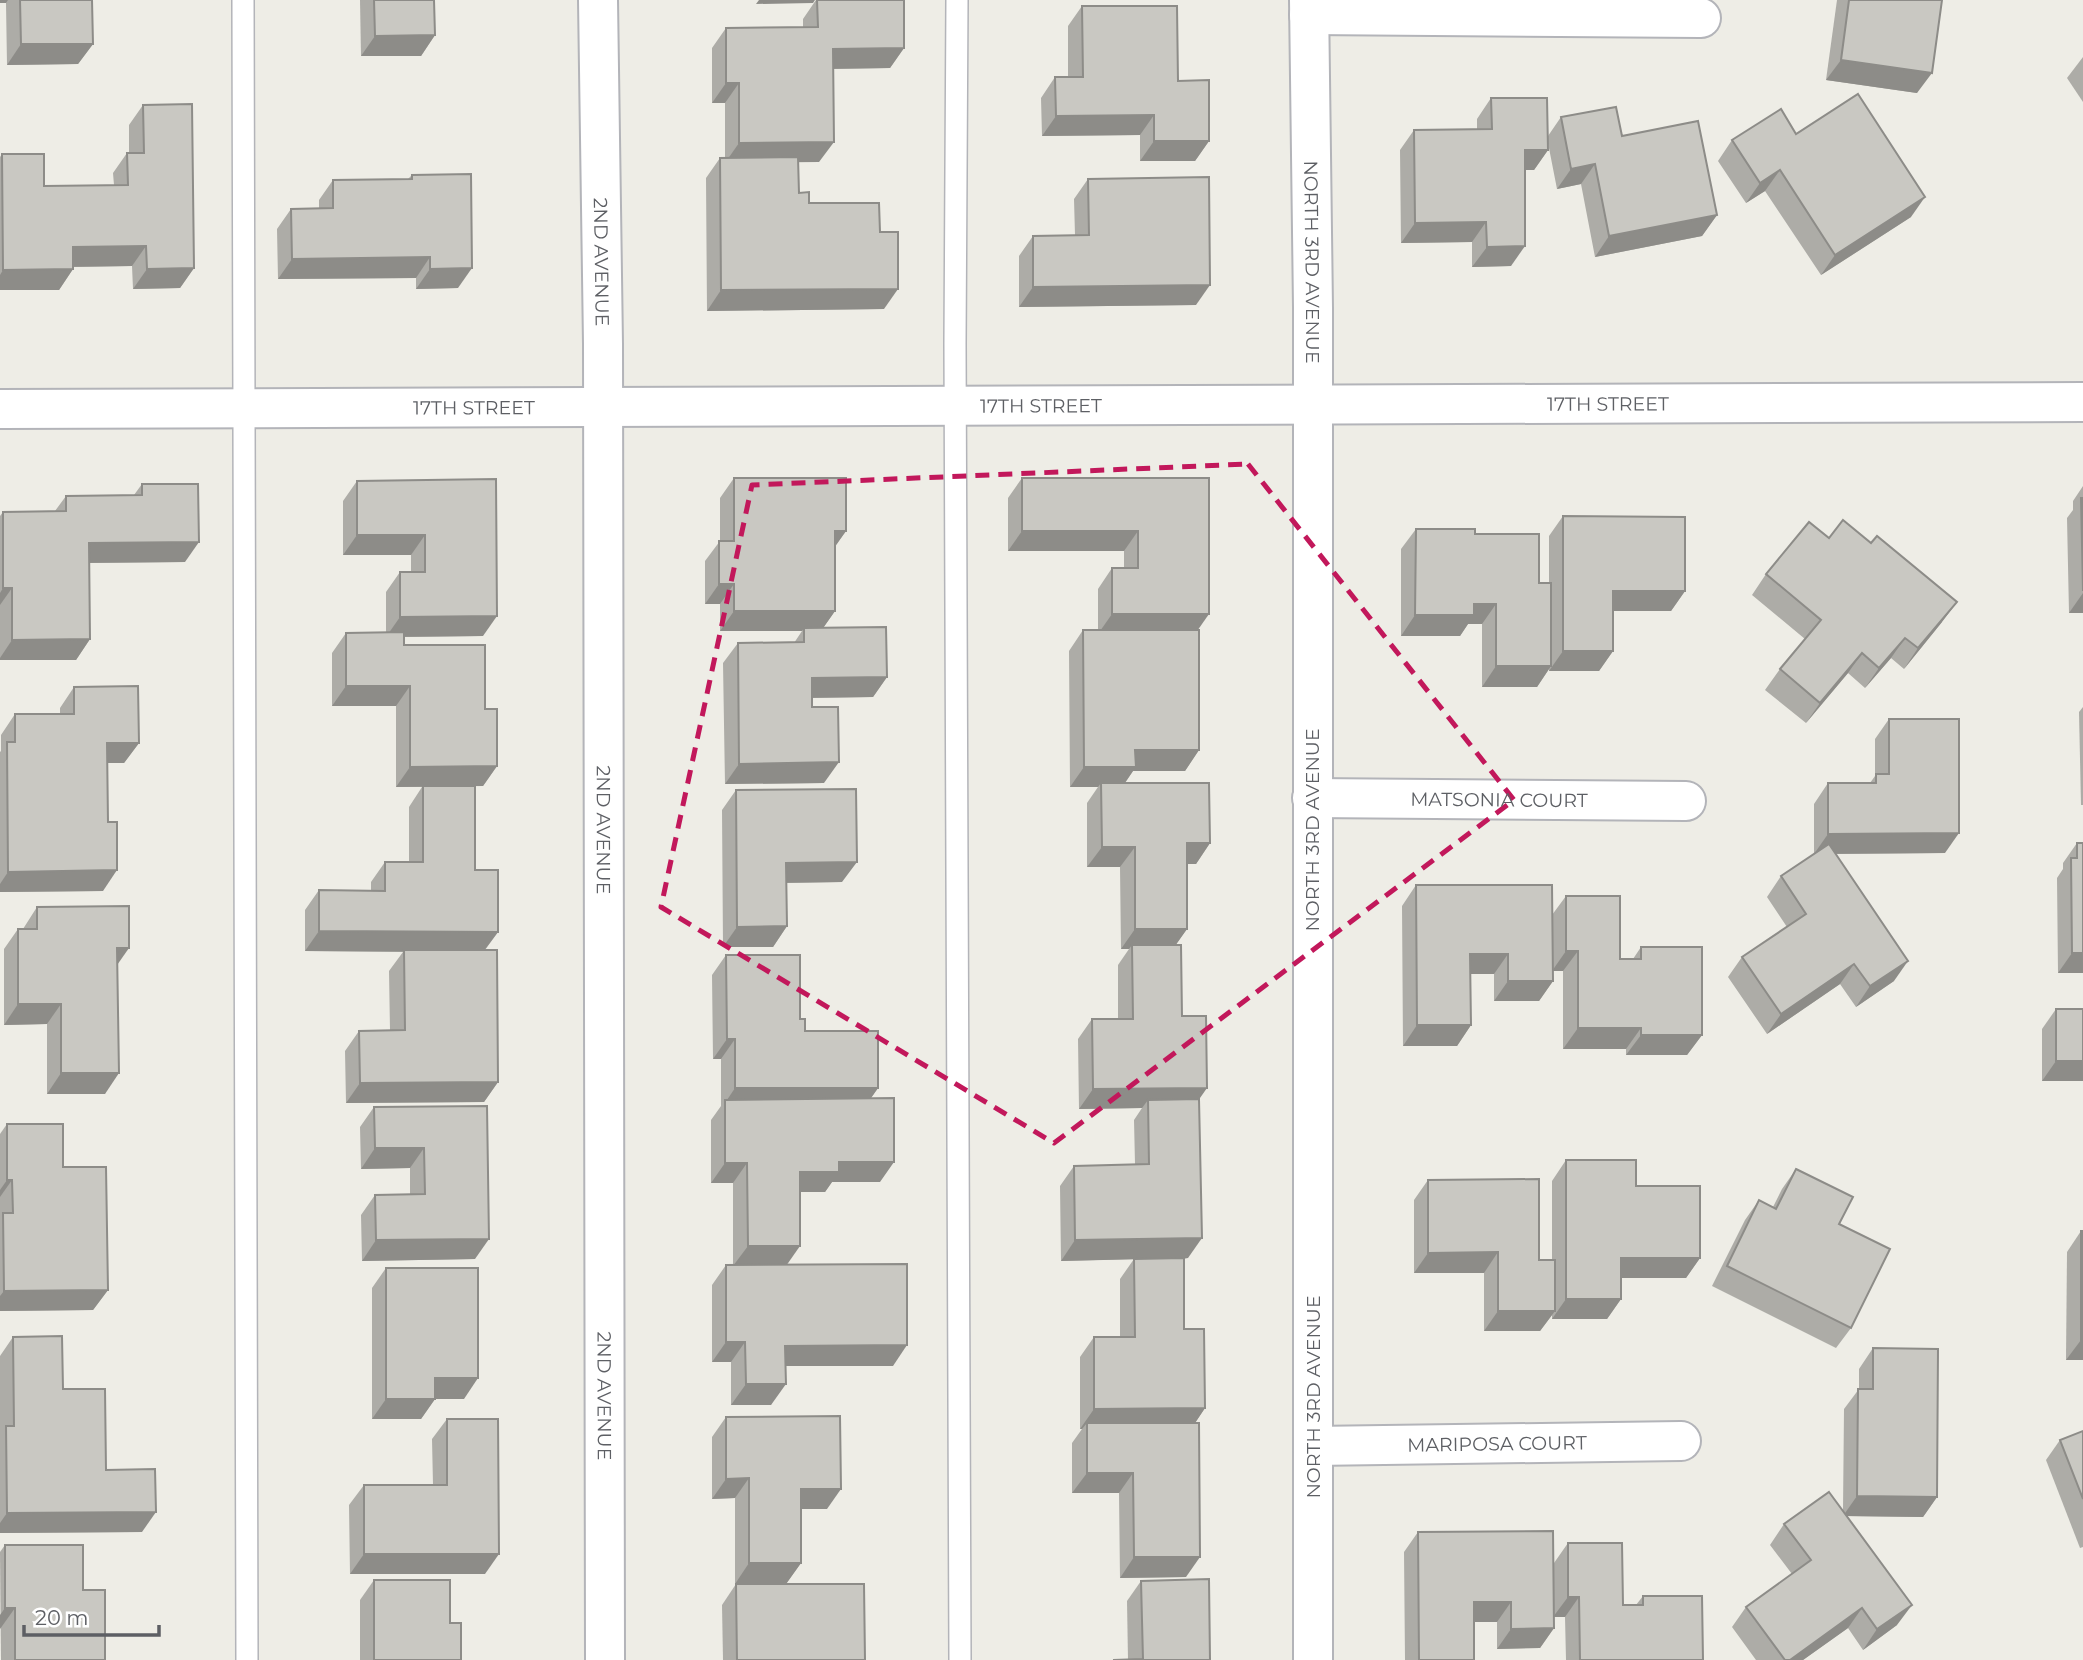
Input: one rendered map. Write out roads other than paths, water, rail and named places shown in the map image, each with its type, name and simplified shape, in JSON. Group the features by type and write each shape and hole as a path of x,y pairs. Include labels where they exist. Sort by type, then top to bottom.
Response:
{"street":[{"name":"2ND AVENUE","path":"598,0 603,405 605,1660"},
{"path":"1309,7 1700,18"},
{"name":"NORTH 3RD AVENUE","path":"1309,7 1313,1660"},
{"name":"17TH STREET","path":"0,409 2083,402"},
{"name":"MATSONIA COURT","path":"1312,798 1686,801"},
{"name":"MARIPOSA COURT","path":"1313,1446 1681,1441"}],"lane":[{"path":"243,0 247,1660"},
{"path":"957,0 960,1660"}]}
